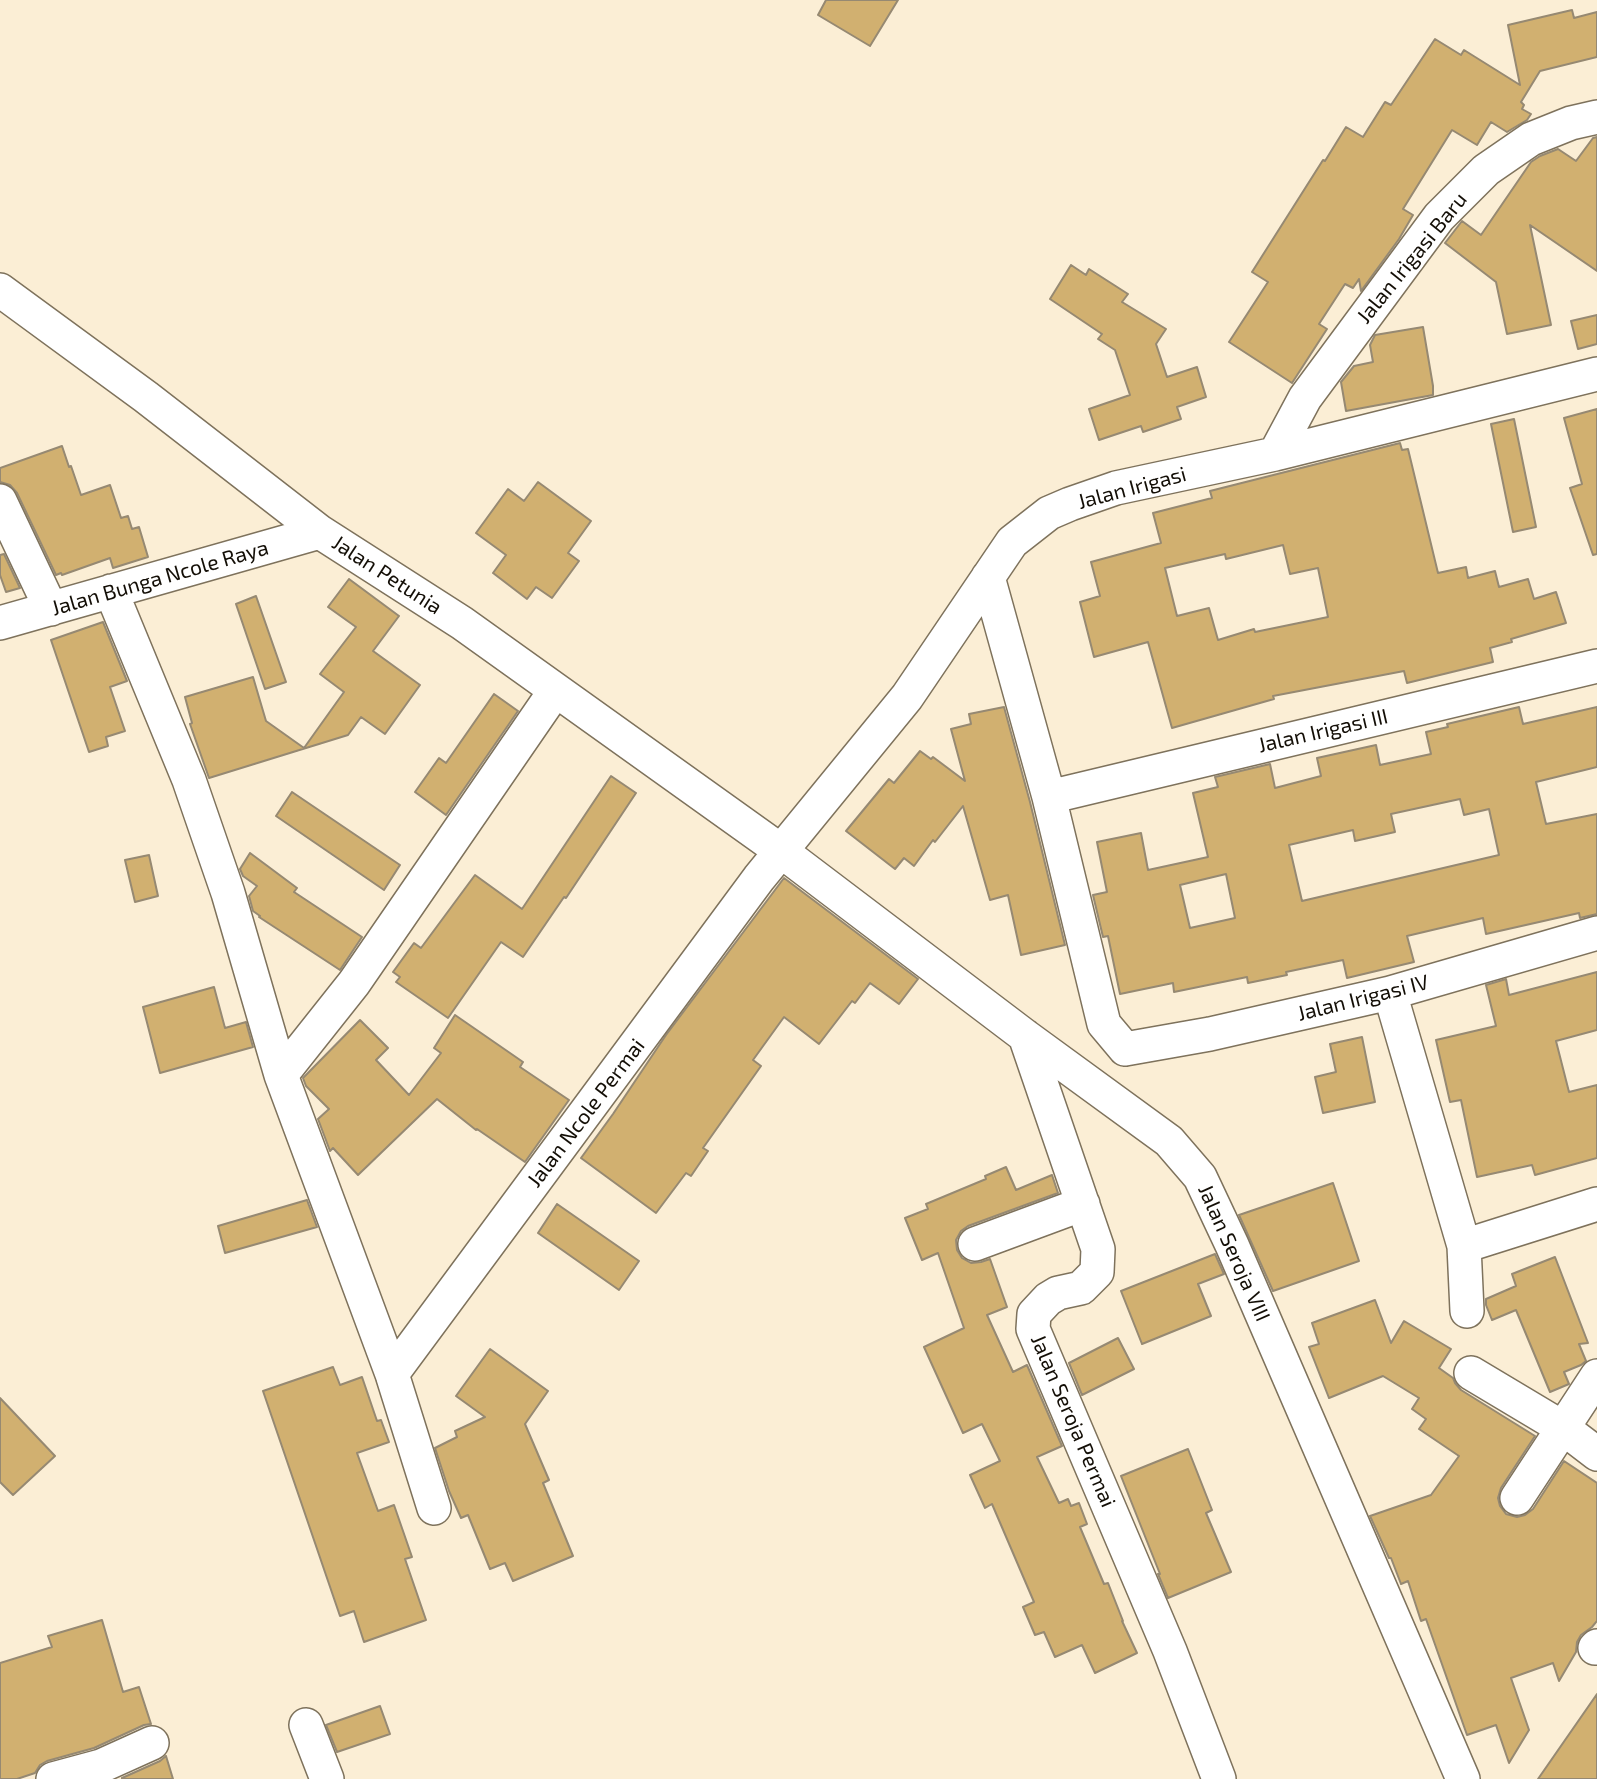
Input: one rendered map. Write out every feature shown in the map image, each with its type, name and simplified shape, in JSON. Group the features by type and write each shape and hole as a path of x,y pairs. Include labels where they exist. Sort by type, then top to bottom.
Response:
{"street":[{"name":"Jalan Irigasi Baru","path":"1275,454 1304,398 1439,217 1486,170 1531,139 1572,123 1597,117"},
{"name":"Jalan Petunia","path":"0,290 146,397 320,532 462,623 781,851"},
{"name":"Jalan Irigasi","path":"781,851 907,697 1012,542 1049,513 1115,488 1275,454 1597,374"},
{"path":"0,501 51,609"},
{"name":"Jalan Bunga Ncole Raya","path":"0,623 320,532"},
{"path":"988,577 1049,797 1104,1024 1125,1049 1107,1096"},
{"path":"111,591 189,780 228,893 281,1075 392,1374 434,1508"},
{"name":"Jalan Irigasi III","path":"1049,797 1597,666"},
{"path":"281,1075 354,983 555,691"},
{"name":"Jalan Seroja VIII","path":"781,851 1025,1037 1169,1141 1200,1177 1464,1779"},
{"name":"Jalan Ncole Permai","path":"392,1374 781,851"},
{"name":"Jalan Irigasi IV","path":"1125,1049 1210,1034 1390,993 1597,933"},
{"path":"1390,993 1464,1246 1468,1311"},
{"name":"Jalan Seroja Permai","path":"1025,1037 1098,1249 1097,1272 1082,1288 1058,1293 1048,1299 1034,1314 1033,1329 1170,1651 1214,1765"},
{"path":"975,1244 1083,1204"},
{"path":"1464,1246 1597,1205"},
{"path":"1471,1373 1563,1428 1597,1454"},
{"path":"1517,1498 1597,1376"},
{"path":"306,1725 327,1779"},
{"path":"53,1779 103,1773 152,1743"}],"building":[{"path":"826,0 898,0 870,46 818,15"},
{"path":"1572,10 1574,18 1597,12 1597,57 1540,71 1521,102 1524,105 1522,109 1531,114 1527,120 1507,132 1491,122 1477,145 1452,130 1403,209 1413,215 1399,239 1361,291 1359,279 1353,288 1345,284 1319,324 1327,329 1292,383 1229,342 1268,282 1252,272 1323,160 1325,161 1346,127 1363,137 1385,102 1391,105 1435,39 1461,55 1464,50 1520,85 1508,25"},
{"path":"1597,137 1597,271 1530,225 1551,325 1507,334 1496,282 1445,243 1462,221 1481,235 1531,162 1558,149 1576,161 1593,138"},
{"path":"1071,265 1086,275 1089,269 1128,294 1122,302 1166,329 1156,344 1167,377 1197,367 1206,397 1177,407 1181,419 1143,432 1141,426 1099,440 1089,409 1130,395 1115,350 1098,339 1102,334 1050,299"},
{"path":"1597,315 1597,344 1578,349 1571,321"},
{"path":"1423,327 1433,395 1346,411 1341,382 1354,366 1373,362 1370,345 1375,335"},
{"path":"1597,409 1597,554 1593,555 1570,488 1582,484 1564,418"},
{"path":"1514,419 1536,527 1513,532 1491,424"},
{"path":"1400,443 1402,450 1408,449 1438,573 1466,567 1468,578 1495,571 1499,587 1528,579 1534,599 1556,592 1566,623 1490,648 1493,662 1407,683 1404,671 1273,696 1274,699 1172,728 1148,642 1094,657 1080,602 1100,596 1091,562 1161,543 1153,513 1212,498 1210,491","holes":["1283,545 1290,574 1318,568 1328,617 1255,632 1254,629 1218,640 1209,608 1177,616 1165,568 1225,554 1226,559"]},
{"path":"62,446 81,495 110,485 121,518 128,516 132,529 139,527 148,557 113,568 110,558 56,575 17,493 10,485 0,482 0,468"},
{"path":"538,482 591,521 568,553 579,561 552,598 536,587 527,599 493,573 506,555 476,533 508,489 524,501"},
{"path":"4,554 20,588 6,592 0,575 0,555"},
{"path":"349,579 399,616 373,651 420,685 385,734 361,717 348,735 209,778 190,724 192,723 185,697 253,677 266,721 304,748 344,692 320,674 356,627 328,607"},
{"path":"256,596 286,682 265,689 236,604"},
{"path":"103,622 127,681 110,687 125,731 106,737 108,746 89,752 51,640"},
{"path":"494,694 518,711 446,815 415,792 439,758 446,763"},
{"path":"1004,707 1065,945 1021,955 1008,895 990,900 963,806 914,866 904,858 895,869 846,831 889,779 894,783 920,751 931,759 933,757 965,781 951,729 971,724 969,714"},
{"path":"1519,707 1523,724 1597,707 1597,767 1536,782 1546,824 1597,814 1597,914 1580,918 1579,913 1486,934 1483,918 1407,936 1414,962 1347,978 1343,960 1248,983 1247,977 1174,992 1173,983 1120,994 1108,936 1103,937 1093,895 1107,892 1097,842 1141,833 1148,870 1208,857 1193,793 1218,787 1215,777 1270,764 1275,788 1321,776 1317,758 1376,745 1380,765 1431,754 1426,732 1448,727 1447,724","holes":["1460,799 1464,815 1489,809 1499,855 1302,901 1289,845 1353,830 1355,841 1395,832 1391,814","1226,874 1235,918 1190,928 1180,885"]},
{"path":"611,776 636,793 523,957 501,942 448,1018 396,982 400,977 393,972 414,943 421,948 475,875 522,909"},
{"path":"292,792 400,865 384,890 276,816"},
{"path":"250,853 297,888 294,892 362,937 340,970 253,911 249,896 257,886 243,876 240,869"},
{"path":"149,855 158,896 135,902 125,860"},
{"path":"784,878 918,979 899,1004 870,983 855,1003 852,1001 819,1044 784,1017 753,1060 761,1066 703,1148 708,1151 691,1176 686,1173 656,1213 581,1158 666,1035"},
{"path":"1597,972 1597,1030 1556,1041 1569,1092 1597,1085 1597,1158 1535,1175 1532,1165 1477,1177 1461,1100 1450,1102 1436,1040 1496,1026 1486,985 1506,979 1509,995"},
{"path":"214,987 225,1028 246,1022 253,1047 160,1073 143,1007"},
{"path":"455,1015 523,1062 520,1067 569,1100 525,1162 476,1130 437,1099 358,1175 333,1148 330,1151 318,1119 329,1109 306,1086 303,1078 360,1020 388,1048 376,1060 409,1095 441,1053 434,1048"},
{"path":"1362,1037 1375,1102 1323,1113 1315,1077 1336,1072 1330,1044"},
{"path":"1006,1167 1016,1190 1052,1175 1058,1193 968,1226 956,1240 957,1250 962,1258 971,1263 990,1259 1007,1307 987,1315 1013,1372 1027,1365 1062,1446 1037,1457 1059,1503 1068,1499 1071,1506 1079,1503 1087,1524 1080,1527 1104,1584 1108,1583 1137,1653 1095,1673 1082,1645 1055,1657 1044,1632 1035,1635 1023,1607 1034,1602 992,1504 985,1508 970,1475 1000,1461 982,1424 963,1433 924,1347 964,1328 938,1253 922,1260 905,1218 928,1209 926,1204 986,1179 985,1176"},
{"path":"1333,1183 1359,1261 1273,1291 1239,1215"},
{"path":"307,1200 317,1227 225,1253 218,1226"},
{"path":"557,1204 639,1261 619,1290 538,1233"},
{"path":"1215,1254 1224,1274 1198,1284 1211,1316 1142,1344 1121,1291"},
{"path":"1555,1257 1588,1343 1579,1344 1586,1361 1564,1372 1569,1384 1550,1392 1516,1310 1492,1320 1486,1299 1516,1286 1512,1274"},
{"path":"1375,1300 1391,1343 1404,1321 1451,1349 1439,1368 1453,1378 1461,1390 1535,1436 1501,1488 1498,1498 1506,1514 1517,1517 1533,1509 1564,1461 1597,1483 1597,1621 1581,1635 1576,1652 1559,1681 1553,1663 1511,1678 1529,1730 1509,1763 1496,1725 1467,1735 1426,1619 1421,1621 1408,1581 1401,1584 1370,1516 1431,1495 1459,1456 1419,1429 1426,1419 1412,1409 1419,1398 1383,1376 1329,1398 1309,1347 1319,1344 1312,1323"},
{"path":"1118,1338 1134,1369 1082,1395 1069,1363"},
{"path":"490,1349 548,1391 525,1424 549,1480 543,1483 573,1556 513,1581 505,1563 490,1569 468,1515 461,1518 435,1448 457,1437 455,1431 485,1417 456,1396"},
{"path":"333,1367 340,1385 362,1377 377,1421 381,1420 389,1442 357,1453 378,1511 394,1505 412,1557 405,1559 426,1620 364,1642 354,1611 340,1616 263,1391"},
{"path":"0,1398 55,1456 13,1495 0,1482"},
{"path":"1188,1449 1212,1510 1206,1513 1231,1572 1168,1598 1121,1476"},
{"path":"102,1620 123,1692 139,1687 151,1724 94,1748 47,1761 40,1765 35,1773 17,1779 0,1779 0,1663 52,1647 48,1636"},
{"path":"1597,1694 1597,1779 1538,1779"},
{"path":"380,1706 390,1734 337,1752 326,1725"},
{"path":"166,1756 173,1779 122,1779 160,1761"}]}
